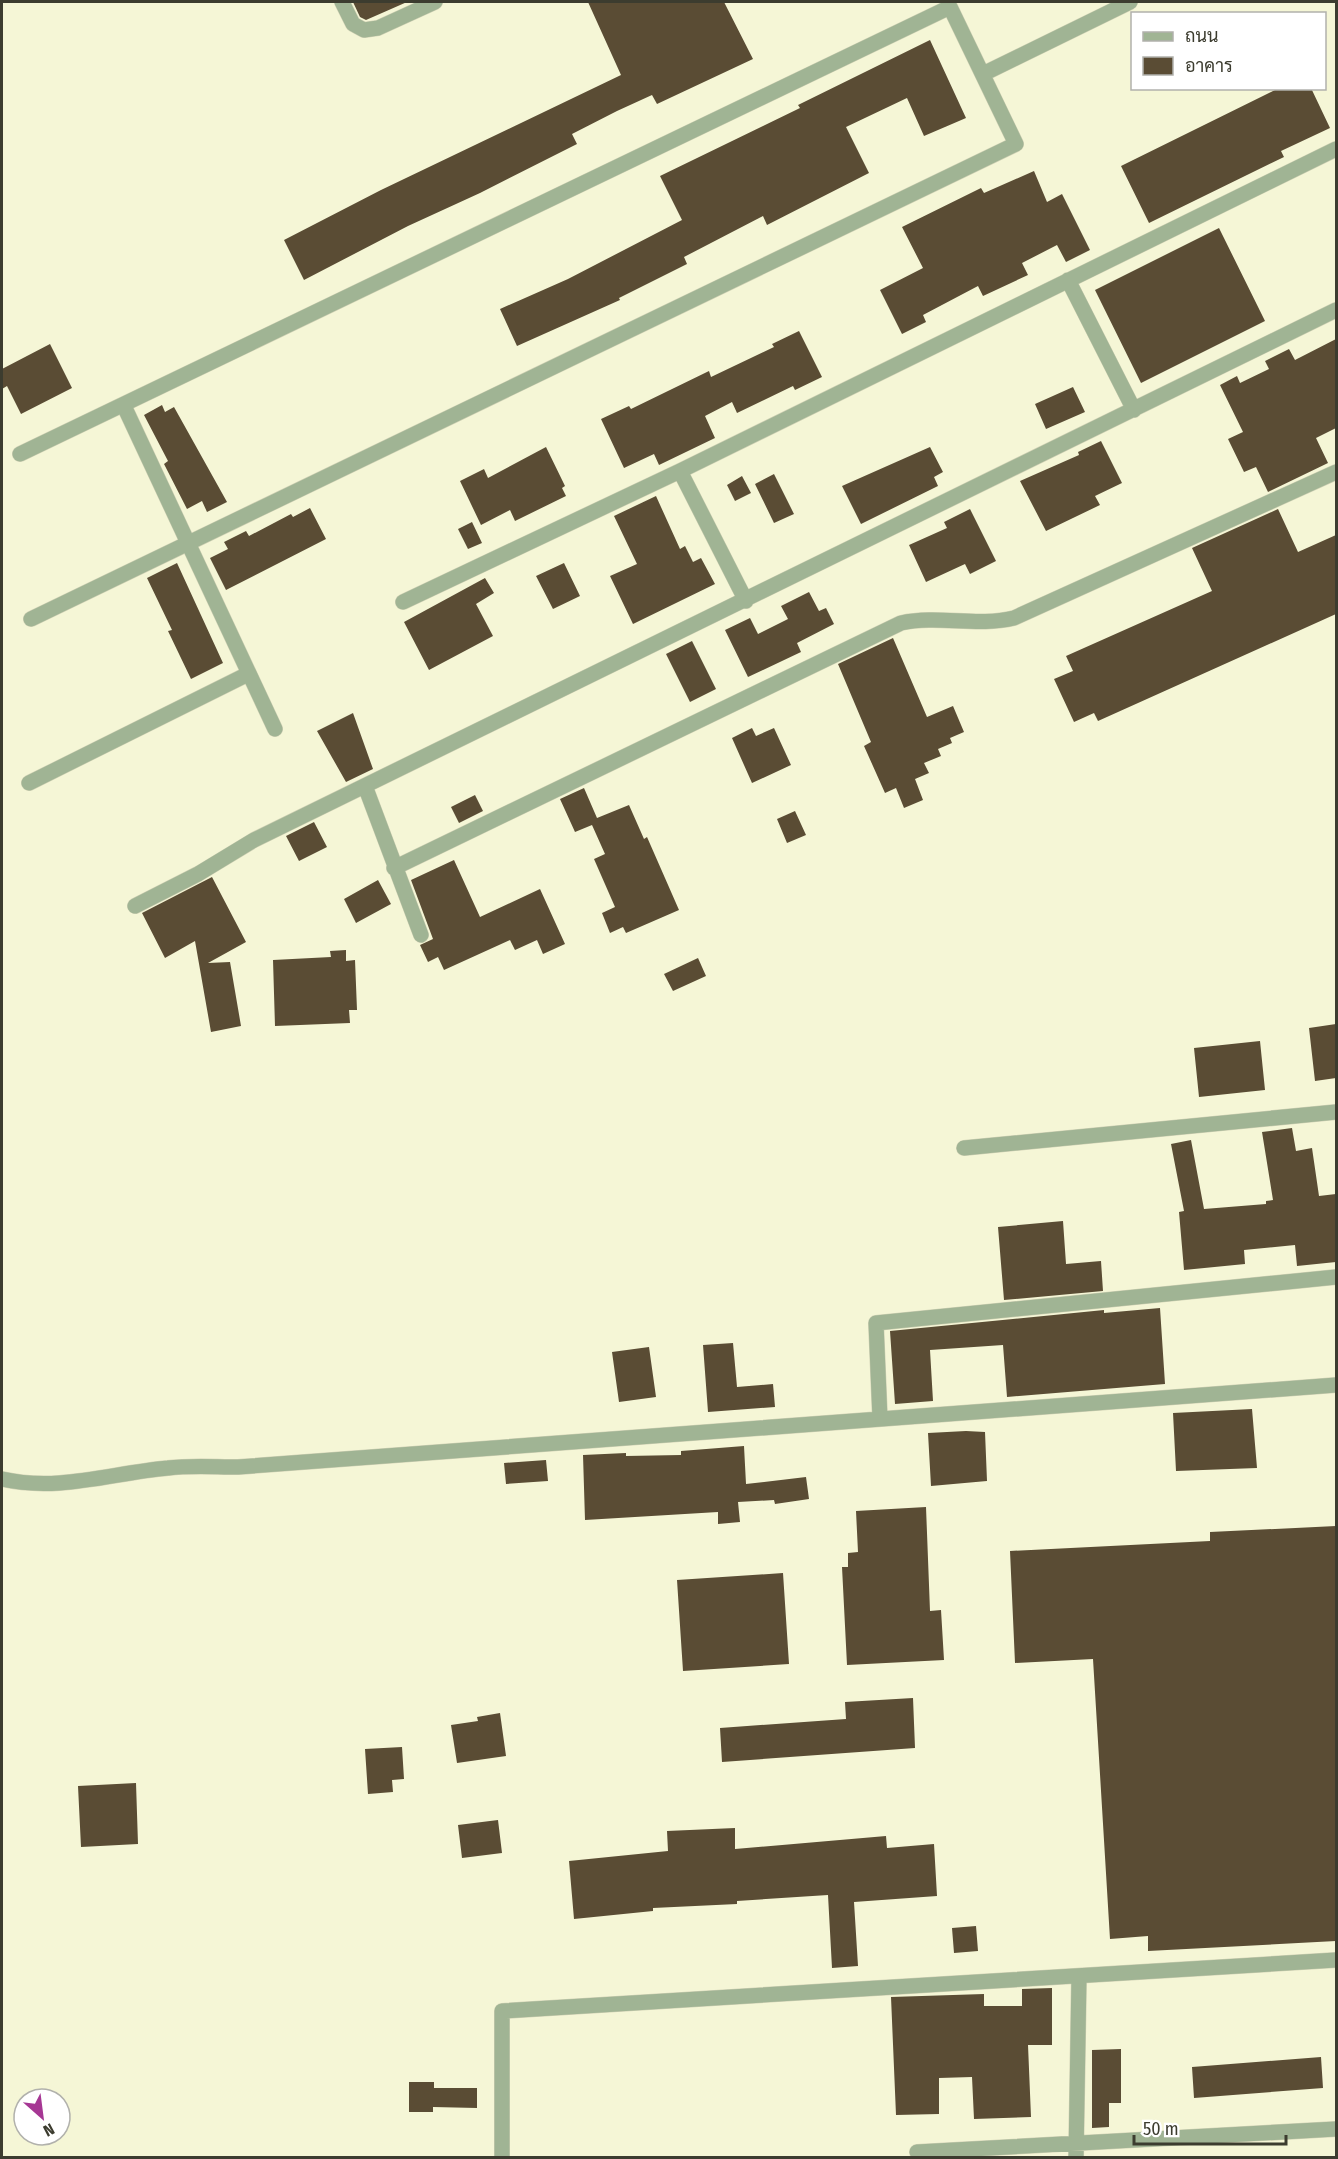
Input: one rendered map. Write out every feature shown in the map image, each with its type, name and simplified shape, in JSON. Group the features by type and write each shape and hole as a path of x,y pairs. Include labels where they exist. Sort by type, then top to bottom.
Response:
{"street":[{"path":"342,2 353,24 364,30 378,28 435,2"},
{"path":"983,74 1130,2"},
{"path":"20,454 950,7 1016,144 189,540 31,619"},
{"path":"403,602 680,471 1336,148"},
{"path":"1068,280 1134,410"},
{"path":"135,906 198,874 254,840 1336,310"},
{"path":"124,406 189,540 275,729"},
{"path":"680,471 746,601"},
{"path":"394,868 901,623 921,619 987,623 1014,618 1336,472"},
{"path":"29,783 248,674"},
{"path":"365,786 421,935"},
{"path":"964,1148 1336,1112"},
{"path":"880,1419 876,1323 1336,1277"},
{"path":"2,1479 40,1484 70,1483 168,1467 238,1467 1336,1385"},
{"path":"502,2157 502,2011 1336,1960"},
{"path":"1075,2150 1079,1976"},
{"path":"917,2152 1075,2150 1336,2129"}],"building":[{"path":"353,2 407,2 366,20 360,17"},
{"path":"588,2 724,2 753,59 657,104 652,95 617,111 572,134 577,144 408,226 304,280 284,240 381,190 621,75"},
{"path":"930,40 966,118 924,136 907,98 846,127 869,173 767,225 763,216 684,257 687,264 619,298 620,300 517,346 500,309 568,279 682,220 660,176 800,108 798,105"},
{"path":"1275,90 1312,90 1330,128 1281,151 1284,157 1149,223 1121,166"},
{"path":"1034,171 1047,202 1062,194 1090,250 1066,262 1057,245 1022,263 1028,275 983,296 978,286 923,315 926,322 902,334 880,290 923,268 902,227 981,188 984,193"},
{"path":"1219,228 1265,321 1141,383 1095,290"},
{"path":"799,331 822,377 795,390 793,386 737,413 732,402 705,416 715,438 659,465 654,454 624,468 601,419 629,406 631,409 709,371 711,377 774,347 772,344"},
{"path":"1336,339 1336,428 1316,438 1328,463 1268,492 1256,467 1244,472 1228,439 1243,432 1220,385 1237,376 1240,383 1269,369 1265,361 1289,349 1295,360"},
{"path":"50,344 72,388 21,414 7,386 2,389 2,369"},
{"path":"1073,387 1085,412 1046,429 1035,404"},
{"path":"162,405 165,412 174,407 227,502 207,512 202,501 187,509 164,464 168,461 144,415"},
{"path":"1101,441 1122,483 1095,496 1100,505 1046,531 1020,481 1079,455 1078,452"},
{"path":"546,447 565,486 562,488 566,496 515,521 510,510 481,525 460,481 484,469 488,478"},
{"path":"930,447 943,472 934,477 938,486 861,524 842,486"},
{"path":"774,474 794,514 774,523 755,484"},
{"path":"742,476 751,493 735,501 727,485"},
{"path":"656,496 680,549 685,546 693,562 701,558 715,584 633,624 610,576 637,564 614,516"},
{"path":"310,508 326,539 226,590 210,558 228,549 224,542 246,531 249,536 291,514 293,517"},
{"path":"970,509 996,561 970,574 965,564 926,582 909,545 947,528 944,522"},
{"path":"1278,509 1298,552 1336,535 1336,614 1098,721 1094,713 1074,722 1054,679 1073,671 1066,656 1212,591 1192,548"},
{"path":"472,522 482,543 468,549 458,529"},
{"path":"177,563 223,663 191,679 168,631 172,630 147,578"},
{"path":"564,563 580,596 553,609 536,576"},
{"path":"485,578 494,593 476,604 493,636 429,670 404,622"},
{"path":"809,592 819,611 826,608 834,624 797,643 801,652 748,677 725,630 750,618 758,634 788,619 781,606"},
{"path":"893,638 927,717 953,706 964,732 950,738 952,743 938,749 941,756 924,763 929,773 915,779 923,800 904,808 896,788 885,793 864,746 871,742 838,664"},
{"path":"692,641 716,689 690,702 666,654"},
{"path":"353,713 373,769 346,782 317,731"},
{"path":"752,728 756,736 774,728 791,765 752,783 732,738"},
{"path":"584,788 597,818 629,805 644,839 647,837 679,910 626,933 623,927 610,933 602,913 615,907 594,859 605,854 592,825 575,832 560,799"},
{"path":"475,795 483,811 459,823 451,807"},
{"path":"795,811 806,835 787,843 777,819"},
{"path":"314,822 327,847 299,861 286,836"},
{"path":"454,860 480,917 540,889 565,944 543,954 537,940 515,950 510,940 444,970 438,957 428,962 420,945 433,939 411,880"},
{"path":"212,877 246,942 208,963 230,962 241,1026 211,1032 195,941 165,958 142,913"},
{"path":"378,880 391,904 356,923 344,899"},
{"path":"346,950 346,961 355,960 357,1010 349,1010 350,1023 275,1026 273,960 331,957 330,951"},
{"path":"698,958 706,976 673,991 664,974"},
{"path":"1336,1024 1336,1078 1315,1081 1309,1028"},
{"path":"1260,1041 1265,1090 1199,1097 1194,1048"},
{"path":"1292,1128 1296,1151 1312,1148 1319,1196 1336,1194 1336,1262 1297,1266 1295,1245 1244,1250 1245,1264 1184,1270 1179,1212 1184,1211 1171,1144 1191,1140 1204,1209 1266,1204 1266,1201 1273,1200 1262,1132"},
{"path":"1063,1221 1066,1264 1101,1261 1103,1291 1004,1300 998,1227"},
{"path":"1160,1308 1165,1384 1007,1397 1003,1345 930,1350 933,1401 895,1404 890,1331 1104,1310 1104,1313"},
{"path":"733,1343 737,1387 773,1384 775,1407 708,1412 703,1345"},
{"path":"649,1347 656,1397 619,1402 612,1352"},
{"path":"1252,1409 1257,1468 1176,1471 1173,1413"},
{"path":"985,1432 987,1481 931,1486 928,1433"},
{"path":"744,1446 746,1484 806,1477 809,1499 775,1504 774,1500 738,1502 740,1522 718,1524 718,1512 585,1520 583,1455 626,1453 626,1456 681,1455 681,1451"},
{"path":"546,1460 548,1481 506,1484 504,1463"},
{"path":"926,1507 930,1611 941,1610 944,1660 847,1665 842,1567 848,1567 848,1553 858,1552 856,1511"},
{"path":"1336,1526 1336,1941 1148,1951 1148,1936 1110,1939 1093,1659 1015,1663 1010,1551 1210,1541 1210,1532"},
{"path":"783,1573 789,1664 683,1671 677,1580"},
{"path":"913,1698 915,1748 722,1762 720,1728 846,1719 845,1702"},
{"path":"500,1713 506,1756 457,1763 451,1725 478,1721 477,1717"},
{"path":"402,1747 404,1779 392,1780 393,1792 368,1794 365,1749"},
{"path":"136,1783 138,1844 81,1847 78,1786"},
{"path":"498,1820 502,1853 462,1858 458,1825"},
{"path":"735,1828 735,1849 886,1836 887,1848 934,1844 937,1896 854,1902 858,1966 832,1968 828,1895 737,1901 737,1904 653,1908 653,1911 574,1919 569,1861 668,1851 667,1831"},
{"path":"976,1926 978,1951 954,1953 952,1928"},
{"path":"1052,1988 1052,2045 1028,2045 1031,2117 974,2119 972,2077 939,2078 939,2114 896,2115 891,1997 984,1994 984,2006 1022,2006 1022,1989"},
{"path":"1121,2049 1121,2103 1109,2103 1109,2127 1092,2128 1092,2050"},
{"path":"1321,2057 1323,2088 1194,2098 1192,2067"},
{"path":"409,2082 434,2082 434,2088 477,2088 477,2108 433,2107 433,2112 409,2112"}]}
